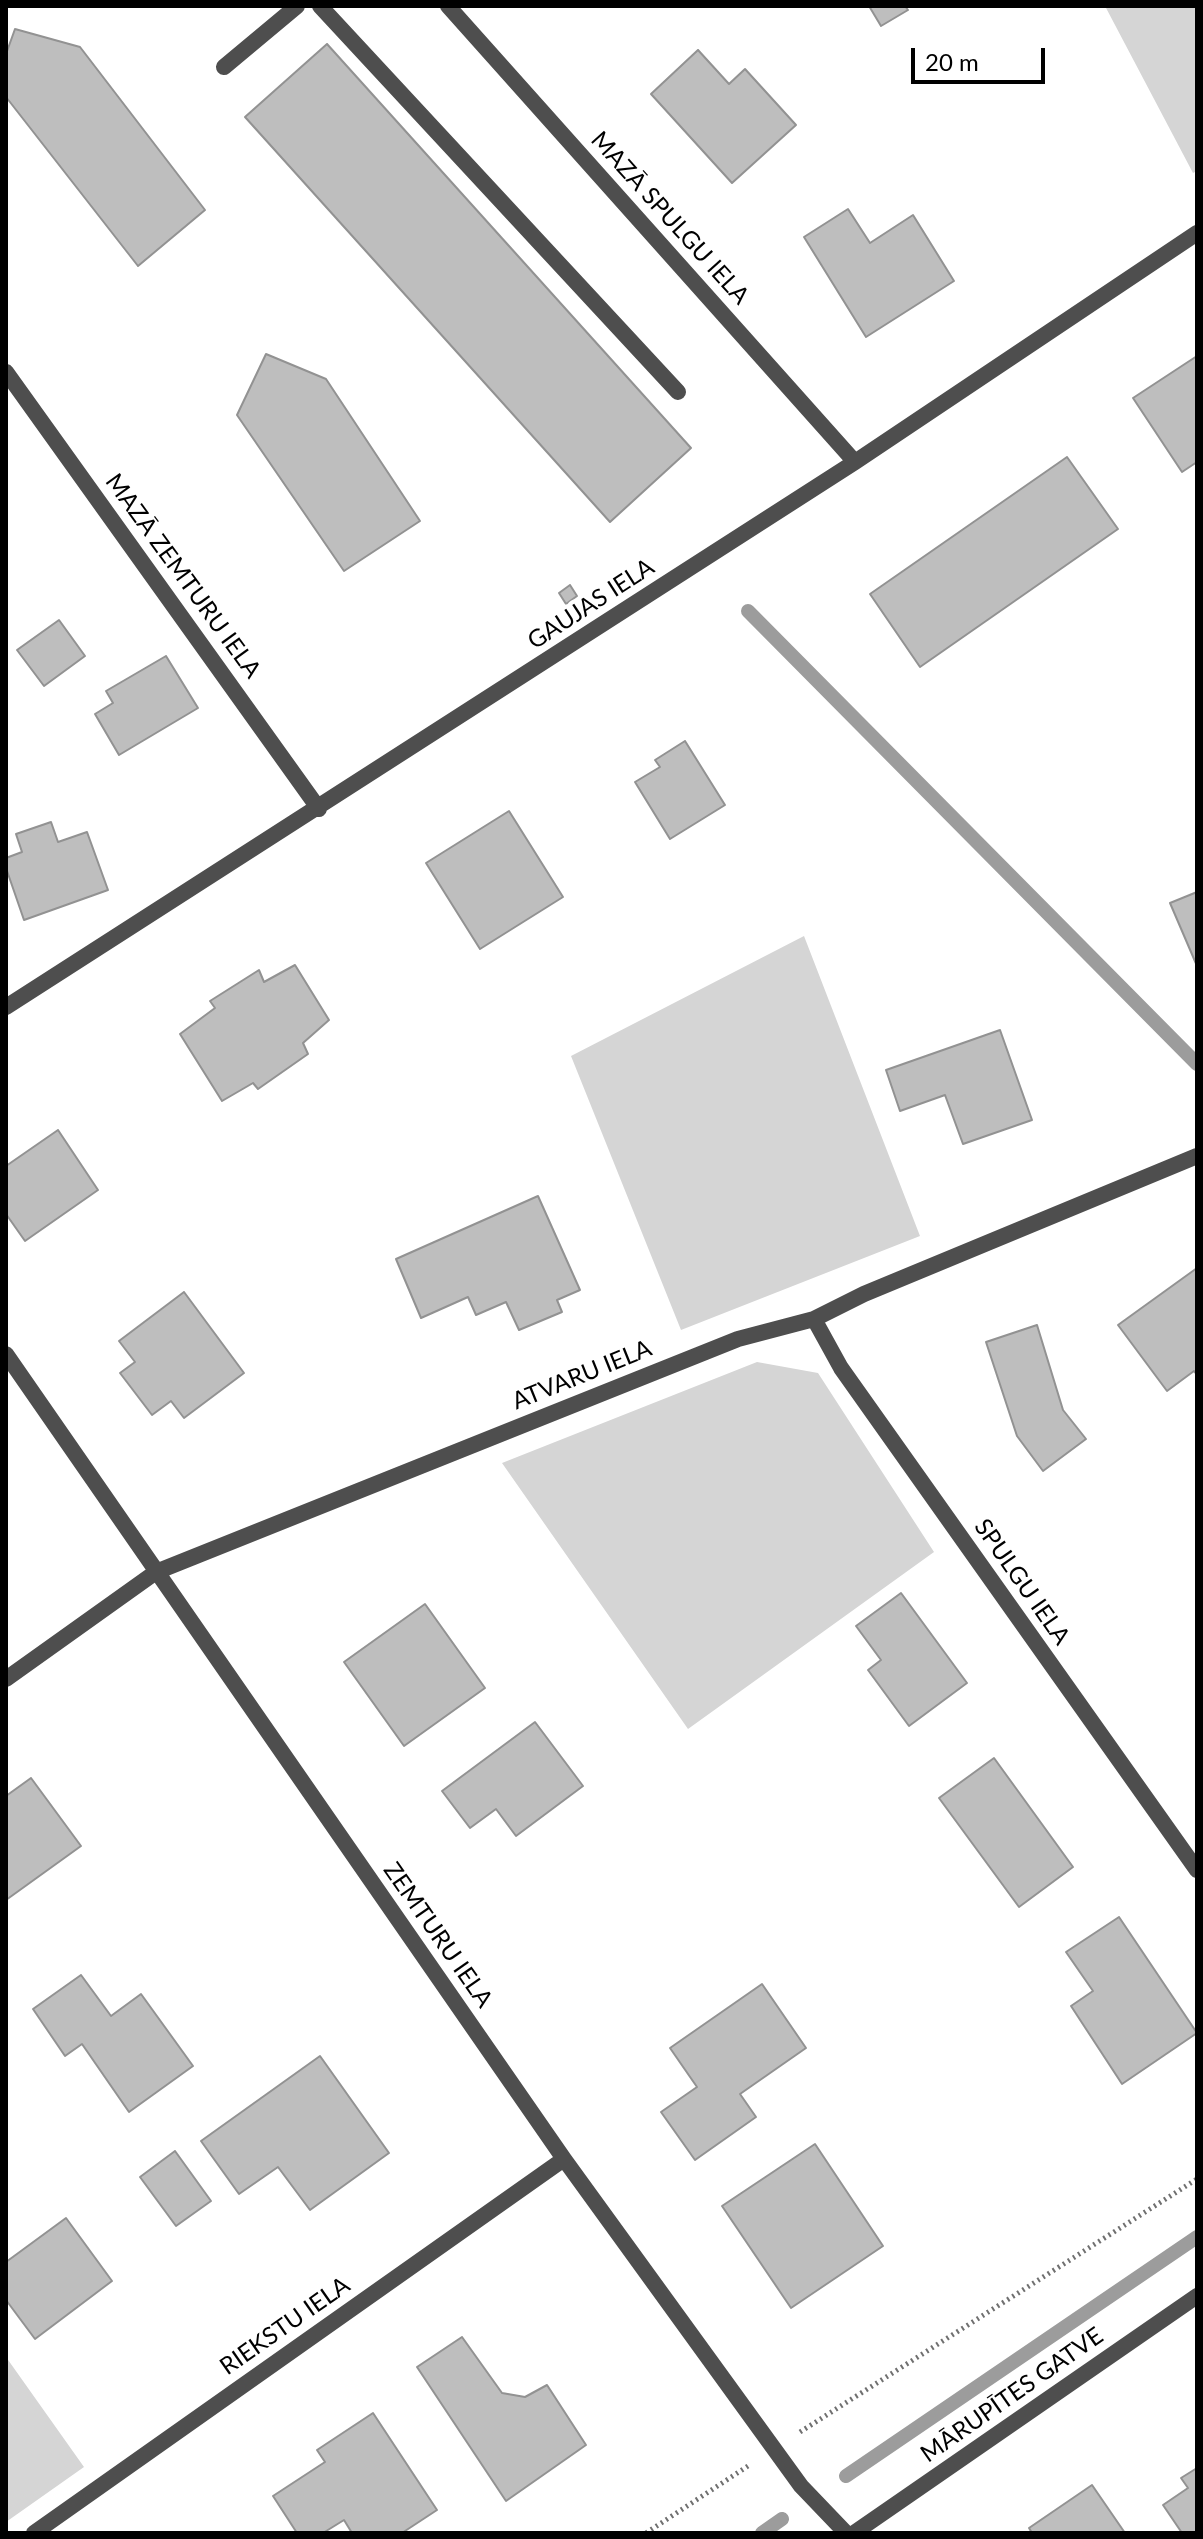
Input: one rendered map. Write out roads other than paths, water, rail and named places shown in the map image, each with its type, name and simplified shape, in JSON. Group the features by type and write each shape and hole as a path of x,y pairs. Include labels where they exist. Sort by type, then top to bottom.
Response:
{"street":[{"path":"224,67 297,6"},
{"path":"320,6 678,392"},
{"name":"MAZĀ SPULGU IELA","path":"448,6 855,462"},
{"name":"GAUJAS IELA","path":"6,1007 319,809 855,462 1197,233"},
{"name":"MAZĀ ZEMTURU IELA","path":"6,372 319,809"},
{"name":"ATVARU IELA","path":"6,1679 156,1572 738,1339 814,1319 864,1294 1197,1156"},
{"name":"SPULGU IELA","path":"814,1319 841,1368 1197,1870"},
{"name":"ZEMTURU IELA","path":"6,1354 564,2159 801,2486 846,2533"},
{"name":"RIEKSTU IELA","path":"34,2533 564,2159"},
{"name":"MĀRUPĪTES GATVE","path":"854,2533 1197,2296"}],"waterway":[{"path":"748,611 1197,1064"},
{"path":"846,2476 1197,2237"},
{"path":"762,2533 782,2519"}]}
